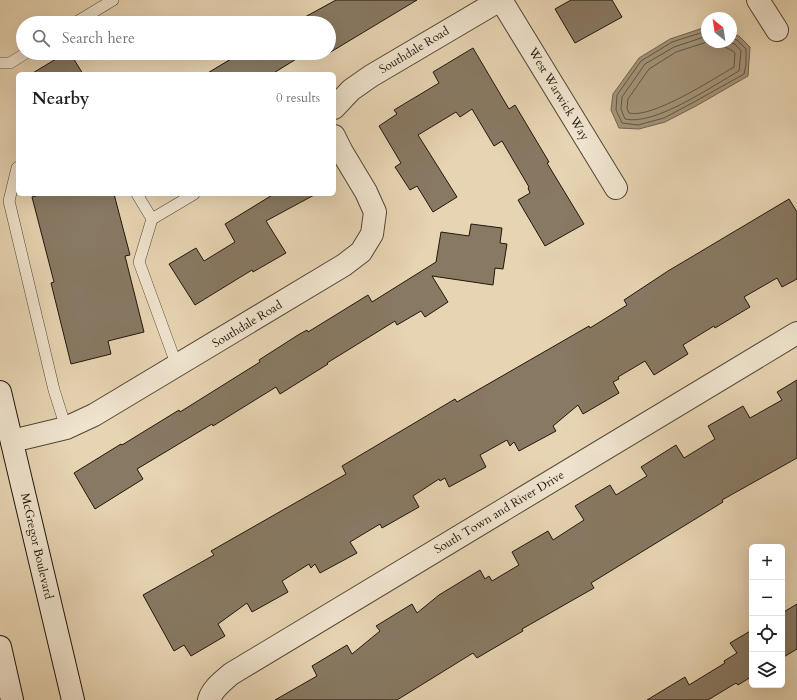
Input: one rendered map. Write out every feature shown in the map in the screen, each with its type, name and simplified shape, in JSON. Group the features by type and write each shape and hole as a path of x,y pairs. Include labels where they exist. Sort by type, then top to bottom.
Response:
{"street":[{"name":"Southdale Road","path":"336,106 352,90 371,76 501,0"},
{"name":"West Warwick Way","path":"501,0 616,188"},
{"path":"758,0 777,30"},
{"name":"Southdale Road","path":"6,438 66,428 94,416 344,265 361,252 372,234 375,212 366,192 336,140"},
{"name":"South Town and River Drive","path":"209,700 216,688 231,674 797,333"},
{"name":"McGregor Boulevard","path":"0,392 6,438 73,700"},
{"path":"0,647 12,700"}],"lane":[{"path":"87,16 113,0"},
{"path":"0,63 10,63 16,59"},
{"path":"16,171 5,202 54,390 66,428"},
{"path":"138,196 152,219"},
{"path":"177,366 139,262 152,219 191,196"}],"water":[{"path":"701,29 701,48 737,48 737,36 739,36 750,47 748,76 665,122 639,129 619,128 611,110 613,94 639,58 670,39"}],"building":[{"path":"336,0 417,0 336,49 336,16 307,16"},
{"path":"571,0 612,0 622,17 575,43 555,9"},
{"path":"473,48 509,109 515,105 549,162 547,163 584,224 545,246 518,200 530,193 529,187 502,141 494,146 472,109 460,117 456,112 418,135 457,197 433,212 417,186 410,190 395,167 401,163 379,126 397,114 394,110 439,83 433,72"},
{"path":"54,60 74,60 82,72 34,72"},
{"path":"229,60 295,60 275,72 209,72"},
{"path":"115,196 130,255 125,256 144,332 108,341 111,354 71,364 51,283 54,282 32,197"},
{"path":"271,196 312,196 266,221 286,253 253,272 252,270 195,305 169,264 196,248 204,261 235,242 225,224"},
{"path":"789,199 797,212 797,279 782,287 777,278 744,297 750,307 715,328 714,326 683,345 688,354 654,375 645,361 618,377 619,379 613,382 619,393 583,414 578,405 553,426 556,431 519,451 514,442 510,446 507,440 480,455 486,467 449,487 445,478 440,481 439,479 413,496 419,507 382,528 380,524 350,542 357,553 320,573 315,564 311,568 309,564 282,581 288,592 252,612 247,603 218,624 225,636 191,656 184,645 174,651 143,595 214,555 211,551 346,474 342,466 455,399 457,402 589,326 590,328 627,305 624,300 668,271"},
{"path":"471,224 502,228 500,243 507,244 503,269 495,268 493,285 432,276 448,302 425,317 421,311 397,325 395,321 280,394 276,387 213,426 212,424 137,469 143,479 95,509 74,473 179,410 180,412 260,362 259,360 298,335 307,330 308,332 368,295 372,302 436,262 441,232 469,236"},
{"path":"797,380 797,458 722,500 723,502 591,583 594,588 522,629 523,631 477,658 473,653 397,700 275,700 317,676 312,666 347,645 352,654 380,631 376,626 412,604 417,613 439,595 480,570 485,579 489,576 492,581 519,565 512,552 548,531 553,540 584,520 575,506 610,485 616,495 647,476 641,467 676,445 684,458 715,439 708,426 743,406 750,418 782,400 777,392"},
{"path":"797,604 797,649 785,656 785,616 785,611"},
{"path":"749,632 749,678 738,685 736,683 708,700 647,700 685,677 689,685 725,663 724,661 737,653 730,643"}]}
